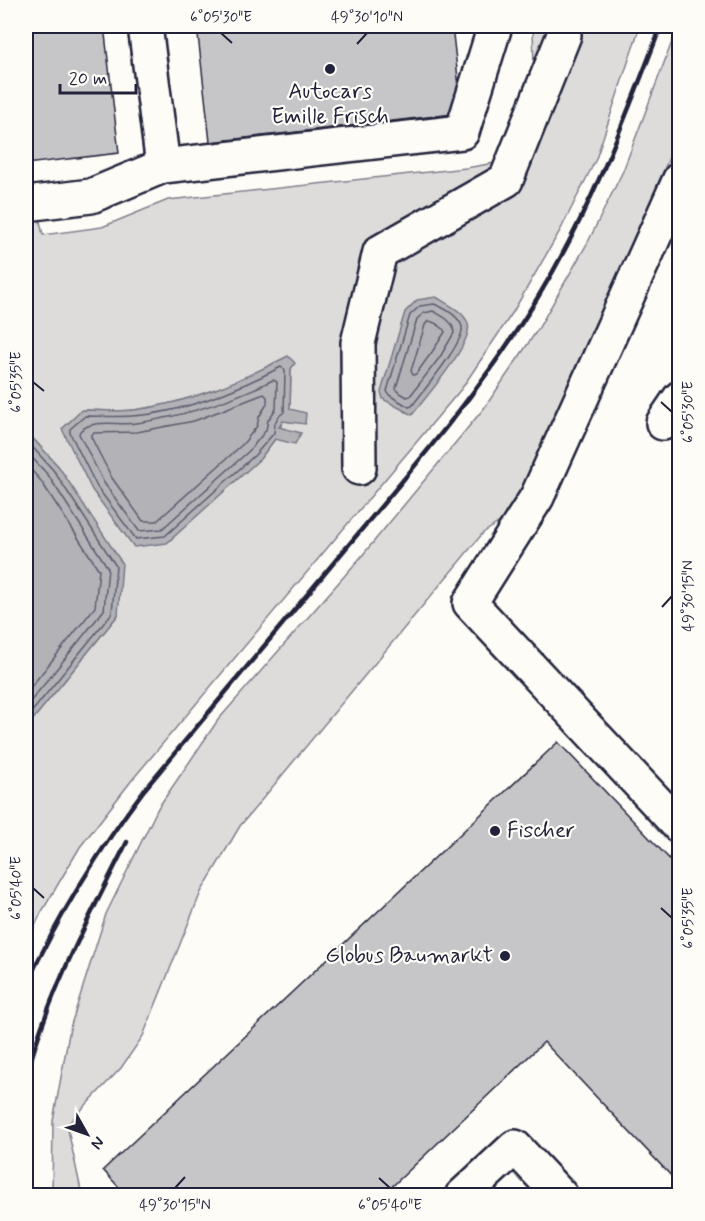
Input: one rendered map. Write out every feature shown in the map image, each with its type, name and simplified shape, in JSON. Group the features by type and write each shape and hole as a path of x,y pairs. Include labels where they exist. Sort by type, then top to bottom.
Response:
{"lane":[{"path":"145,26 163,166"},
{"path":"26,204 91,196 163,166 462,132 495,26"},
{"path":"359,468 358,343 380,252 506,180 564,35 563,26"},
{"path":"674,820 470,603 537,497 679,181"},
{"path":"462,1196 515,1147 561,1196"}],"shaded area":[{"path":"533,26 640,26 596,159 561,229 513,312 462,388 132,780 80,847 41,913 26,945 26,728 118,615 59,467 26,431 26,214 38,212 43,235 102,227 168,200 466,168 500,162 534,73","holes":["288,357 291,369 290,409 305,423 283,421 275,439 260,459 83,410 128,411 175,402 233,382"]},
{"path":"675,34 680,40 679,134 522,507 483,533 240,826 201,892 143,1036 121,1068 67,1125 82,1195 52,1196 53,1121 70,1028 106,914 158,808 218,720 361,557 485,407 538,329 588,242 623,171"}],"water":[{"path":"436,297 463,315 468,324 468,333 456,357 412,415 383,399 381,392 405,312 417,300"},
{"path":"288,356 295,363 291,369 290,409 306,413 305,424 283,421 279,427 301,433 295,444 275,439 260,459 167,543 134,547 92,490 62,429 82,410 128,411 175,402 214,390"},
{"path":"26,431 59,467 122,563 118,615 26,728"}],"building":[{"path":"26,26 104,26 119,153 26,164"},
{"name":"Autocars Emille Frisch","path":"197,26 452,26 462,113 210,142"},
{"name":"Globus Baumarkt","path":"558,742 680,870 680,1185 544,1042 382,1196 127,1196 103,1170"}],"railway":[{"path":"26,985 80,884 144,790 425,454 473,393 517,330 557,265 574,232 620,130 661,26"},
{"path":"26,1078 57,987 127,842"}],"place":[{"name":"Autocars Emille Frisch","path":"330,69"},
{"name":"Fischer","path":"495,831"},
{"name":"Globus Baumarkt","path":"505,956"}]}
